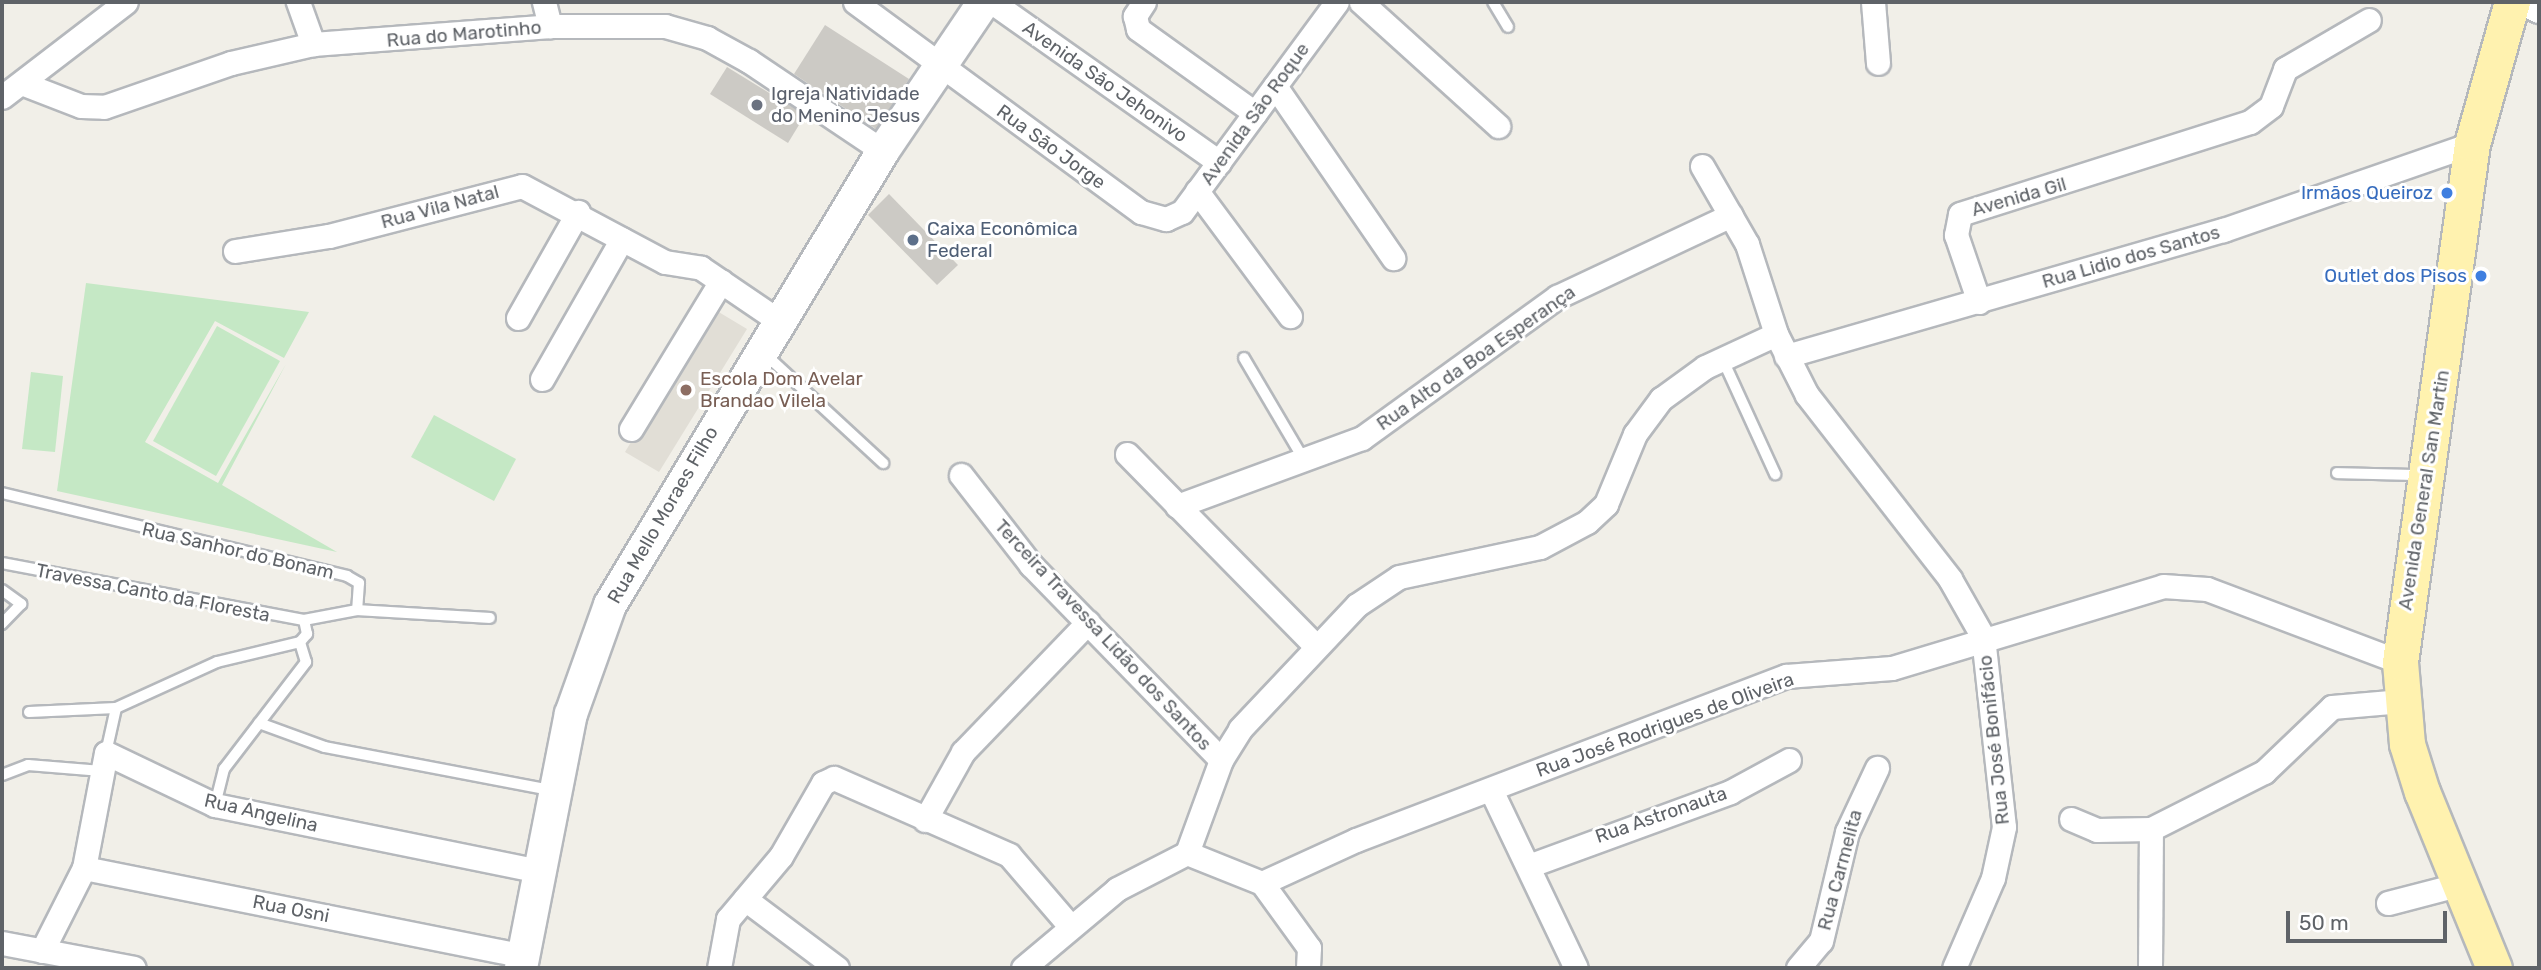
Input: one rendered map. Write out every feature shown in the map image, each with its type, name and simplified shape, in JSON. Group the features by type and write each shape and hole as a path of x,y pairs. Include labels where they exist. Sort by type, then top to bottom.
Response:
{"main road":[{"name":"Rua Mello Moraes Filho","path":"514,958 541,871 548,790 571,715 611,605 761,349 883,151 984,2"},
{"name":"Avenida General San Martin","path":"2494,968 2457,885 2422,792 2402,701 2399,662 2472,144 2512,2"}],"street":[{"path":"2,97 24,84 126,2"},
{"path":"298,2 313,44"},
{"path":"544,2 550,26"},
{"path":"855,2 940,66"},
{"name":"Avenida São Jehonivo","path":"992,2 1219,162"},
{"path":"1144,2 1135,16 1138,29 1255,113"},
{"name":"Avenida São Roque","path":"1166,219 1182,212 1337,2"},
{"path":"1361,2 1498,126"},
{"path":"1873,2 1878,64"},
{"path":"2526,2 2539,9"},
{"name":"Avenida Gil","path":"1979,302 1956,235 1958,216 2087,177 2260,117 2285,69 2369,20"},
{"name":"Rua do Marotinho","path":"24,84 81,106 104,107 231,63 313,44 550,26 633,24 707,38 883,151"},
{"name":"Rua São Jorge","path":"940,66 1141,212 1166,219"},
{"path":"1275,86 1393,258"},
{"name":"Rua Lidio dos Santos","path":"1786,356 2224,230 2472,144"},
{"path":"1702,166 1731,215 1766,292 1776,334 1786,356"},
{"name":"Rua Vila Natal","path":"235,251 329,236 513,187 537,189 622,239 721,281 779,321"},
{"path":"1197,191 1290,316"},
{"path":"518,318 578,212"},
{"name":"Rua Alto da Boa Esperança","path":"1177,506 1362,438 1410,408 1558,297 1731,215"},
{"path":"542,379 622,239"},
{"path":"631,429 721,281"},
{"path":"1187,853 1221,760 1259,702 1315,645 1399,577 1540,547 1587,522 1606,503 1635,434 1661,400 1722,358 1776,334"},
{"name":"Rua José Bonifácio","path":"1786,356 1823,419 1950,579 1983,637 2004,827 1993,878 1954,968"},
{"path":"1127,454 1315,645"},
{"name":"Terceira Travessa Lidão dos Santos","path":"961,475 1003,533 1221,760"},
{"name":"Rua José Rodrigues de Oliveira","path":"1262,883 1491,790 1786,676 1892,668 1983,637 2137,592 2185,586 2399,662"},
{"path":"925,820 963,752 1088,622"},
{"path":"2071,819 2097,830 2151,829 2264,772 2332,707 2402,701"},
{"name":"Rua Astronauta","path":"1531,865 1730,792 1789,760"},
{"path":"42,951 84,868 104,762"},
{"name":"Rua Angelina","path":"104,762 215,805 541,871"},
{"name":"Rua Carmelita","path":"1798,968 1821,941 1847,832 1877,768"},
{"path":"719,968 726,924 831,779 1019,862 1069,925"},
{"path":"1491,790 1531,865 1576,968"},
{"path":"2150,968 2151,829"},
{"path":"1023,968 1069,925 1151,868 1187,853 1262,883 1309,948 1308,968"},
{"name":"Rua Osni","path":"84,868 514,958"},
{"path":"2388,904 2457,885"},
{"path":"745,899 837,968"},
{"path":"2,943 134,968"}],"lane":[{"path":"1493,2 1508,27"},
{"path":"761,349 883,463"},
{"path":"1244,358 1304,460"},
{"path":"1722,358 1775,474"},
{"path":"2337,473 2427,475"},
{"name":"Rua Sanhor do Bonam","path":"2,493 346,576 359,583 357,610"},
{"name":"Travessa Canto da Floresta","path":"2,564 304,620"},
{"name":"Travessa Canto da Floresta","path":"2,590 21,604 2,624"},
{"path":"29,712 117,708 217,662 300,642 307,634 304,620 357,610 490,618"},
{"path":"215,805 224,769 306,662 300,642"},
{"path":"2,775 28,765 104,762 117,708"},
{"path":"259,723 325,747 548,790"}],"shaded area":[{"name":"Escola Dom Avelar Brandao Vilela","path":"712,308 747,329 659,472 625,452"}],"green space":[{"path":"86,283 309,312 284,358 215,321 145,442 218,483 286,364 222,485 337,552 57,491"},
{"path":"217,326 280,361 216,476 153,441"},
{"path":"31,372 63,376 55,452 22,449"},
{"path":"434,415 516,459 494,501 411,457"}],"building":[{"path":"825,25 909,79 876,129 794,74"},
{"name":"Igreja Natividade do Menino Jesus","path":"727,67 805,115 788,143 710,94"},
{"name":"Caixa Econômica Federal","path":"889,194 958,265 937,285 868,215"}],"place":[{"name":"Igreja Natividade do Menino Jesus","path":"757,105"},
{"name":"Irmãos Queiroz","path":"2447,193"},
{"name":"Caixa Econômica Federal","path":"913,240"},
{"name":"Outlet dos Pisos","path":"2481,276"},
{"name":"Escola Dom Avelar Brandao Vilela","path":"686,390"}]}
